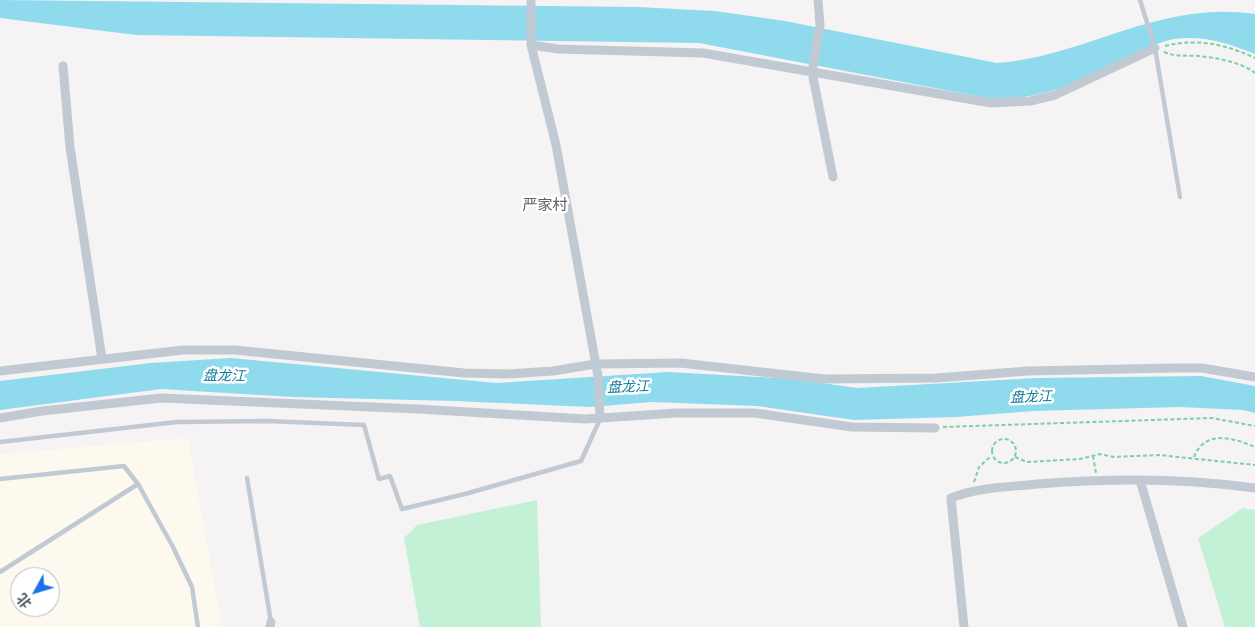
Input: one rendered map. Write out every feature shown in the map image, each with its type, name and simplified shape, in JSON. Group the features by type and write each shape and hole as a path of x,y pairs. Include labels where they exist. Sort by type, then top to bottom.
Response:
{"street":[{"path":"818,0 820,25 812,72 833,177"},
{"path":"531,1 531,45 556,145 598,376 600,418"},
{"path":"531,45 558,49 703,53 964,100 991,103 1030,101 1055,95 1155,48"},
{"path":"64,66 70,147 102,359"},
{"path":"0,371 183,350 235,350 464,373 508,374 553,371 595,364 681,363 824,380 936,378 1028,371 1174,368 1202,368 1255,377"},
{"path":"0,418 42,411 161,398 310,403 585,419 676,413 755,412 852,427 935,428"},
{"path":"964,627 951,498 973,490 1097,479 1220,483 1255,488"},
{"path":"1140,480 1183,627"}],"lane":[{"path":"1140,0 1155,48 1180,196"},
{"path":"0,442 177,422 267,421 364,425 379,479 390,476 402,509 465,494 581,461 600,418"},
{"path":"0,479 124,466 138,484 173,547 192,587 198,627"},
{"path":"247,478 271,624"},
{"path":"0,572 138,484"}],"path":[{"path":"1155,48 1177,43 1216,43 1255,58"},
{"path":"1155,48 1171,55 1199,56 1225,60 1250,69 1255,73"},
{"path":"935,428 1212,418 1255,426"},
{"path":"1194,457 1202,445 1222,437 1235,438 1255,447"},
{"path":"1003,439 1014,444 1015,457 1004,464 996,461 992,456 992,446 1003,439"},
{"path":"1015,457 1027,462 1080,459 1100,454 1114,457 1159,455 1194,457 1255,465"},
{"path":"973,490 979,467 992,456"},
{"path":"1093,456 1097,479"}],"shaded area":[{"path":"188,438 222,627 0,627 0,454"}],"green space":[{"path":"537,500 541,627 420,627 404,538 417,525"},
{"path":"1243,508 1255,510 1255,627 1225,627 1198,538"}],"water":[{"path":"0,0 638,7 715,11 785,21 997,63 1030,58 1062,50 1155,22 1186,15 1220,12 1255,14 1255,54 1235,46 1206,39 1185,38 1168,40 1061,88 1029,96 992,99 699,43 136,35 0,18"},
{"name":"盘龙江","path":"231,358 496,383 668,372 794,379 857,388 1037,378 1201,376 1255,386 1255,413 1243,410 1180,407 1033,411 956,417 854,420 757,406 652,402 590,407 292,397 161,389 0,410 0,381 151,363"}],"district":[{"name":"严家村","path":"545,206"}]}
